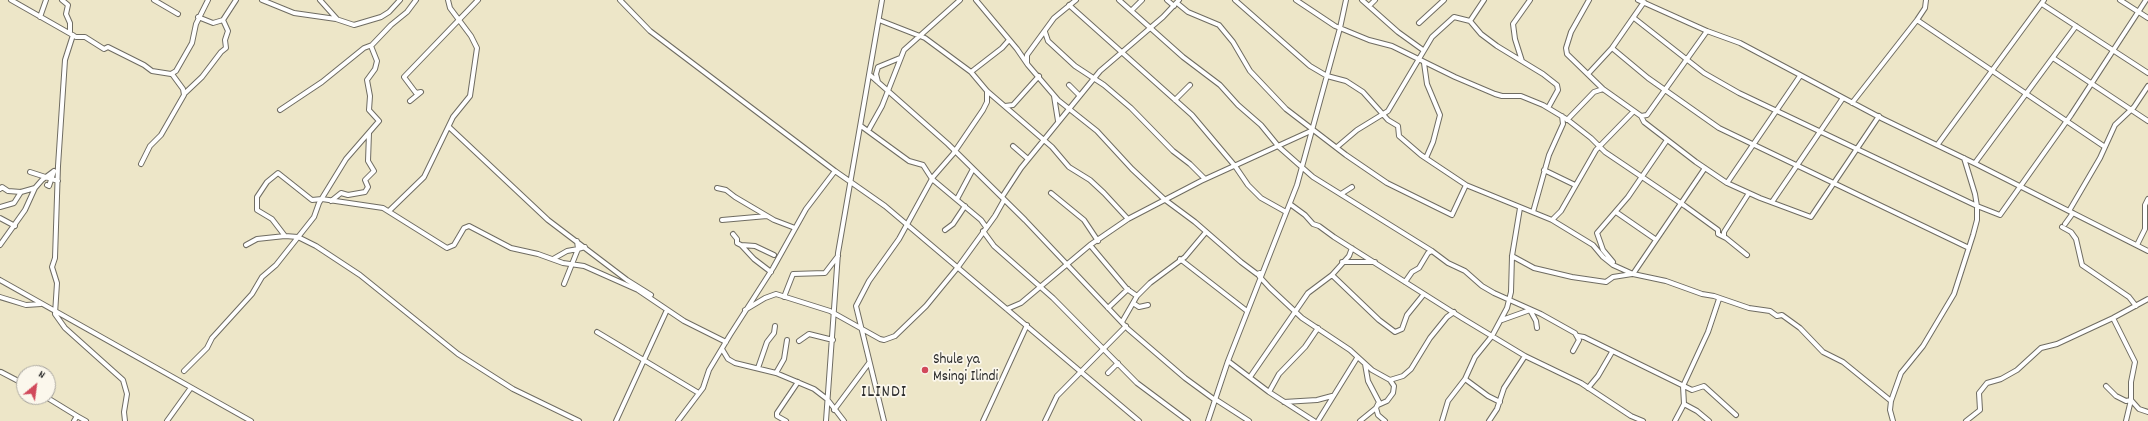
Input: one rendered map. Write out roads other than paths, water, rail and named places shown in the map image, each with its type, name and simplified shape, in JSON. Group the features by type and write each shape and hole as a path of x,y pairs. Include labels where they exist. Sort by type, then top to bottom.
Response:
{"street":[{"path":"11,0 77,37 85,37 104,49 108,47 144,64 152,72 172,74 176,71 192,43 198,17 208,0"},
{"path":"40,17 46,0"},
{"path":"62,0 68,5 66,14 70,23 71,33 65,60 58,166 58,188 53,250 55,258 52,266 57,283 54,312 65,328 123,380 128,394 124,412 125,421"},
{"path":"154,0 178,14"},
{"path":"198,17 214,23 223,20 236,0"},
{"path":"262,0 294,13 354,24 366,22 387,14 400,0"},
{"path":"320,0 337,20"},
{"path":"280,110 322,82 364,48 372,45 391,25 407,12 416,0"},
{"path":"389,211 424,178 456,114 470,96 477,52 476,44 450,8 448,0"},
{"path":"410,101 420,92 416,93 404,77 478,0"},
{"path":"620,0 650,31 835,170 878,200 1139,421"},
{"path":"826,421 838,256 850,181 880,20 882,0"},
{"path":"868,131 888,91 900,57 909,44 960,0"},
{"path":"976,0 1028,65 1054,94 1097,131 1164,199 1253,271 1260,274 1261,278 1295,311 1350,350 1364,364 1390,380 1394,386 1393,393 1387,400 1360,421"},
{"path":"1028,65 1026,55 1045,32 1054,18 1076,0"},
{"path":"1119,0 1183,56 1220,85 1238,105 1261,125 1279,147 1314,177 1448,262 1465,271 1482,286 1509,301 1546,317 1578,336 1584,337 1683,386 1692,390 1704,386 1736,415"},
{"path":"1132,10 1142,0"},
{"path":"1167,0 1177,3 1188,12 1219,26 1232,42 1256,79 1286,108 1313,130 1387,183 1450,215 1454,212 1466,185"},
{"path":"1235,0 1300,58 1326,76 1338,78 1355,86 1388,120 1398,126 1399,136 1426,158 1466,185 1552,220 1594,245 1603,257 1613,265 1633,274 1666,280 1719,299 1749,308 1770,311 1777,316 1782,315 1800,328 1823,352 1843,362 1891,401"},
{"path":"1296,0 1321,18 1358,36 1392,46 1424,63 1502,96 1527,98 1548,108 1568,120 1599,146 1718,230 1718,234 1747,255"},
{"path":"1208,421 1228,361 1290,204 1313,130 1346,0"},
{"path":"1362,0 1398,32 1423,50"},
{"path":"1370,6 1374,0"},
{"path":"1419,23 1444,0"},
{"path":"1470,21 1484,0"},
{"path":"1522,61 1515,39 1513,24 1530,0"},
{"path":"1588,0 1576,22 1566,51 1603,89 1632,112 1641,116 1647,115 1707,31"},
{"path":"1638,0 1707,31 1739,43 1852,103 1938,144 2148,251"},
{"path":"1852,103 1917,20 1925,8 1926,0"},
{"path":"2120,0 2148,18"},
{"path":"1634,18 1704,73 1733,90 1977,206 2000,215 2022,186 2067,120 2146,0"},
{"path":"1588,74 1612,48 1644,2"},
{"path":"1938,144 2043,2 2076,26 2148,73"},
{"path":"745,310 771,295 784,297 834,314 882,340 895,336 926,306 958,267 986,227 1013,178 1079,95 1094,78 1177,3"},
{"path":"1069,5 1192,115 1235,166 1248,185 1261,198 1286,212"},
{"path":"1337,147 1357,130 1383,114 1391,106 1432,37 1454,17 1470,21 1481,34 1497,46 1556,84 1558,90 1548,108"},
{"path":"141,164 150,146 162,135 184,94 202,77 221,52 226,48 225,40 228,31 223,20"},
{"path":"880,20 934,43 971,72 987,91 1000,101 1042,141 1052,147 1069,167 1094,183 1128,219"},
{"path":"1917,20 2106,146"},
{"path":"1975,163 2076,26"},
{"path":"1045,32 1048,41 1075,66 1094,78 1131,108 1173,151 1190,164 1205,179"},
{"path":"971,72 1002,48 1009,40"},
{"path":"184,371 207,348 212,338 252,294 262,277 276,265 314,217 322,199 346,159 379,121 369,110 370,96 367,80 375,69 377,60 372,45"},
{"path":"1612,48 1664,90 1713,124 1753,145 1969,248"},
{"path":"879,84 876,74 878,67 900,57"},
{"path":"2053,58 2148,122"},
{"path":"1424,63 1427,84 1440,115 1433,142 1426,158"},
{"path":"172,74 184,94"},
{"path":"870,75 974,169 1067,263 1126,326 1185,378 1248,421"},
{"path":"1005,106 1013,105 1039,76"},
{"path":"1727,183 1800,76"},
{"path":"1069,85 1079,95"},
{"path":"1175,100 1190,85"},
{"path":"2136,306 2129,297 2082,265 2076,239 2071,232 2063,226 2106,146 2115,125 2135,106 2148,86"},
{"path":"1532,212 1544,170 1563,124 1594,92 1603,89"},
{"path":"884,421 869,363 864,331 856,310 857,304 869,281 891,252 932,179 955,151 987,102 987,91"},
{"path":"1054,94 1058,121"},
{"path":"1772,202 1843,98"},
{"path":"987,102 994,100 1000,101"},
{"path":"1552,220 1558,215 1599,146 1632,112"},
{"path":"1562,116 1563,124"},
{"path":"1641,116 1644,122 1667,140 1727,183 1749,193 1811,216 1878,116"},
{"path":"861,126 909,161 923,165 932,179 981,220 986,227"},
{"path":"449,127 497,171 528,203 668,311"},
{"path":"1007,309 1021,303 1067,263 1128,219 1205,179 1279,147 1313,130"},
{"path":"330,201 341,193 348,195 365,192 368,187 365,180 374,171 368,161 369,133"},
{"path":"1633,274 1631,270 1618,266 1606,256 1597,237 1598,232 1616,212 1643,176 1667,140"},
{"path":"1013,146 1028,159"},
{"path":"1893,421 1890,410 1891,401 1901,373 1923,346 1954,294 1977,220 1975,194 1964,158"},
{"path":"58,166 48,186 55,185 58,188"},
{"path":"1512,256 1534,268 1572,278 1606,282 1612,277 1633,274 1655,239 1705,168"},
{"path":"957,199 974,169"},
{"path":"678,421 703,388 708,371 745,310 771,272 806,209 835,170"},
{"path":"1544,170 1575,185"},
{"path":"30,172 58,181"},
{"path":"0,245 16,226 35,188 45,178 54,172"},
{"path":"285,236 272,219 257,210 257,197 267,182 278,173 312,200 322,199 383,208 447,248 454,245 464,228 469,226 511,248 572,265 584,266 621,281 684,321 726,342"},
{"path":"0,189 2,187 8,191 21,192 35,188"},
{"path":"717,188 726,190 767,216 795,228"},
{"path":"1341,194 1352,188"},
{"path":"0,207 14,202 21,192"},
{"path":"1051,193 1084,220 1098,241"},
{"path":"1724,237 1724,232 1749,193"},
{"path":"2137,245 2146,228 2145,205 2148,199"},
{"path":"1290,204 1305,215 1313,224 1319,226 1492,336 1525,356 1568,376 1643,421"},
{"path":"945,230 953,224 965,206"},
{"path":"1442,421 1448,401 1465,379 1475,357 1492,336 1502,320 1509,301 1512,256 1520,208"},
{"path":"1616,212 1655,239"},
{"path":"722,220 767,216"},
{"path":"0,218 16,226"},
{"path":"983,231 994,246 1104,348 1148,392 1188,421"},
{"path":"1122,322 1137,296 1150,283 1180,259 1185,257 1206,232"},
{"path":"733,234 737,239 737,242 749,252 754,260 771,272"},
{"path":"246,244 257,239 285,236 298,237 316,246 360,275 458,354 512,389 579,421"},
{"path":"564,284 578,249 577,241"},
{"path":"741,245 755,246 774,255"},
{"path":"1090,245 1128,289 1137,296"},
{"path":"553,259 567,251 585,247"},
{"path":"1250,377 1310,290 1332,275 1350,254 1352,248"},
{"path":"1405,282 1412,272 1419,268 1428,253 1432,251"},
{"path":"784,297 793,274 825,273 838,256"},
{"path":"1180,259 1247,311"},
{"path":"1342,262 1375,262"},
{"path":"1332,275 1379,320 1395,332 1402,328 1407,315 1424,294"},
{"path":"1,282 251,421"},
{"path":"1108,308 1128,289"},
{"path":"0,297 26,305 41,304"},
{"path":"1675,421 1684,404 1683,386 1708,332 1719,299"},
{"path":"1966,421 1980,410 1979,393 1987,383 2001,379 2017,370 2041,348 2057,344 2113,318 2148,299"},
{"path":"1133,303 1139,307 1148,305"},
{"path":"1502,320 1530,310"},
{"path":"1530,310 1536,321 1537,328"},
{"path":"616,421 668,311"},
{"path":"1390,380 1403,376 1411,369 1430,338 1447,317 1454,312"},
{"path":"2113,318 2135,362 2131,382 2131,400 2126,421"},
{"path":"983,421 1027,325"},
{"path":"758,368 767,342 774,332 775,326"},
{"path":"1046,420 1054,400 1126,326"},
{"path":"1269,392 1279,374 1306,347 1318,328"},
{"path":"598,332 697,392"},
{"path":"799,341 809,334 833,340"},
{"path":"1573,351 1579,340 1578,336"},
{"path":"776,373 784,360 787,340"},
{"path":"722,349 732,362 776,373 814,389 827,399 844,421"},
{"path":"1588,388 1598,376 1612,352"},
{"path":"1489,421 1500,402 1504,388 1525,356"},
{"path":"1318,421 1332,396 1357,358"},
{"path":"1228,361 1269,392 1314,421"},
{"path":"834,410 869,363"},
{"path":"1108,373 1118,363"},
{"path":"1364,364 1368,381 1378,400 1378,415 1385,421"},
{"path":"0,372 16,380"},
{"path":"1465,379 1488,396 1500,402"},
{"path":"786,421 777,415 798,382"},
{"path":"2106,386 2116,396 2126,400 2131,400"},
{"path":"167,421 190,389"},
{"path":"1284,402 1318,400 1332,396"},
{"path":"2131,400 2135,407 2148,412"},
{"path":"56,403 86,421"},
{"path":"1684,404 1697,411 1709,421"},
{"path":"74,421 76,416"}],"place":[{"name":"Shule ya Msingi Ilindi","path":"925,370"}],"district":[{"name":"ILINDI","path":"884,394"}]}
